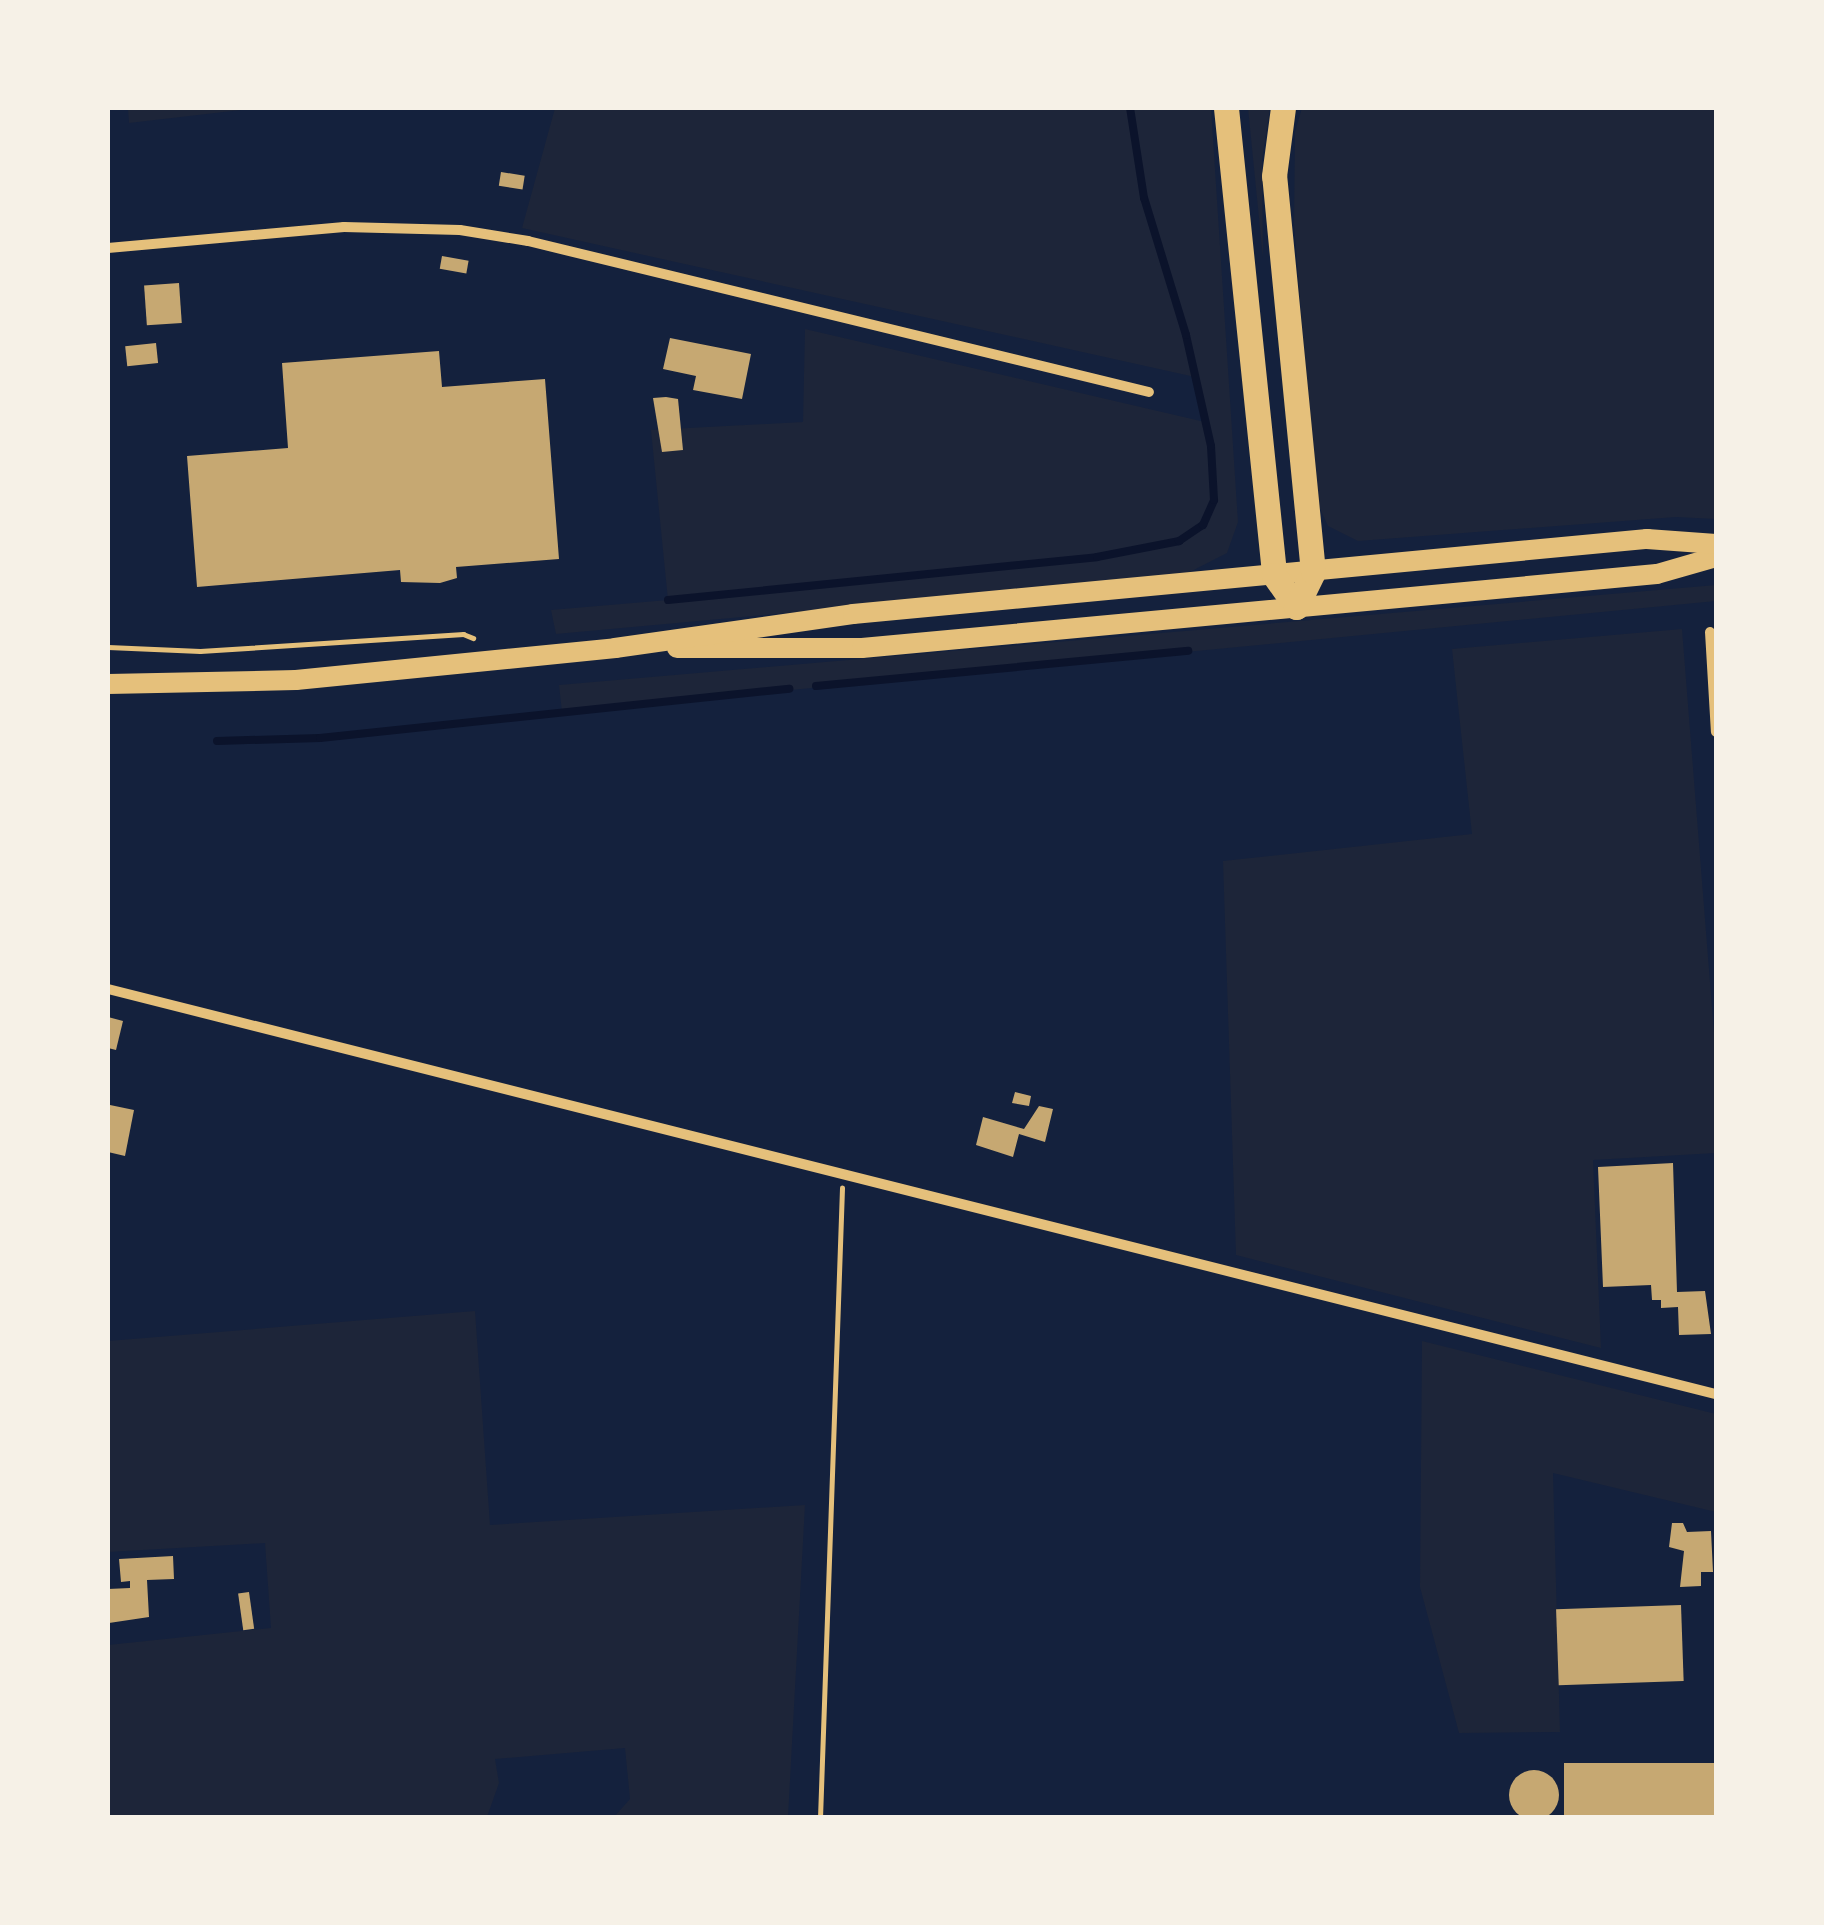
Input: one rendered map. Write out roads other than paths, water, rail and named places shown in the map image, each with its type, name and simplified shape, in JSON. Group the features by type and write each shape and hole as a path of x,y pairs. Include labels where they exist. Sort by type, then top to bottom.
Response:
{"highway":[{"path":"1226,108 1274,575 1296,607 1313,572 1274,176 1283,108"}],"main road":[{"path":"108,684 296,680 615,648 779,621 1647,539 1716,544"},
{"path":"615,648 862,648 1657,574 1716,558"}],"street":[{"path":"108,248 344,227 460,230 528,240 1149,392"},
{"path":"1710,632 1716,732"},
{"path":"108,990 1716,1394"}],"waterway":[{"path":"668,600 1097,557 1179,541 1203,525 1214,500 1211,446 1186,335 1144,198 1130,108"},
{"path":"816,686 1188,651"},
{"path":"217,741 320,738 789,689"}]}
